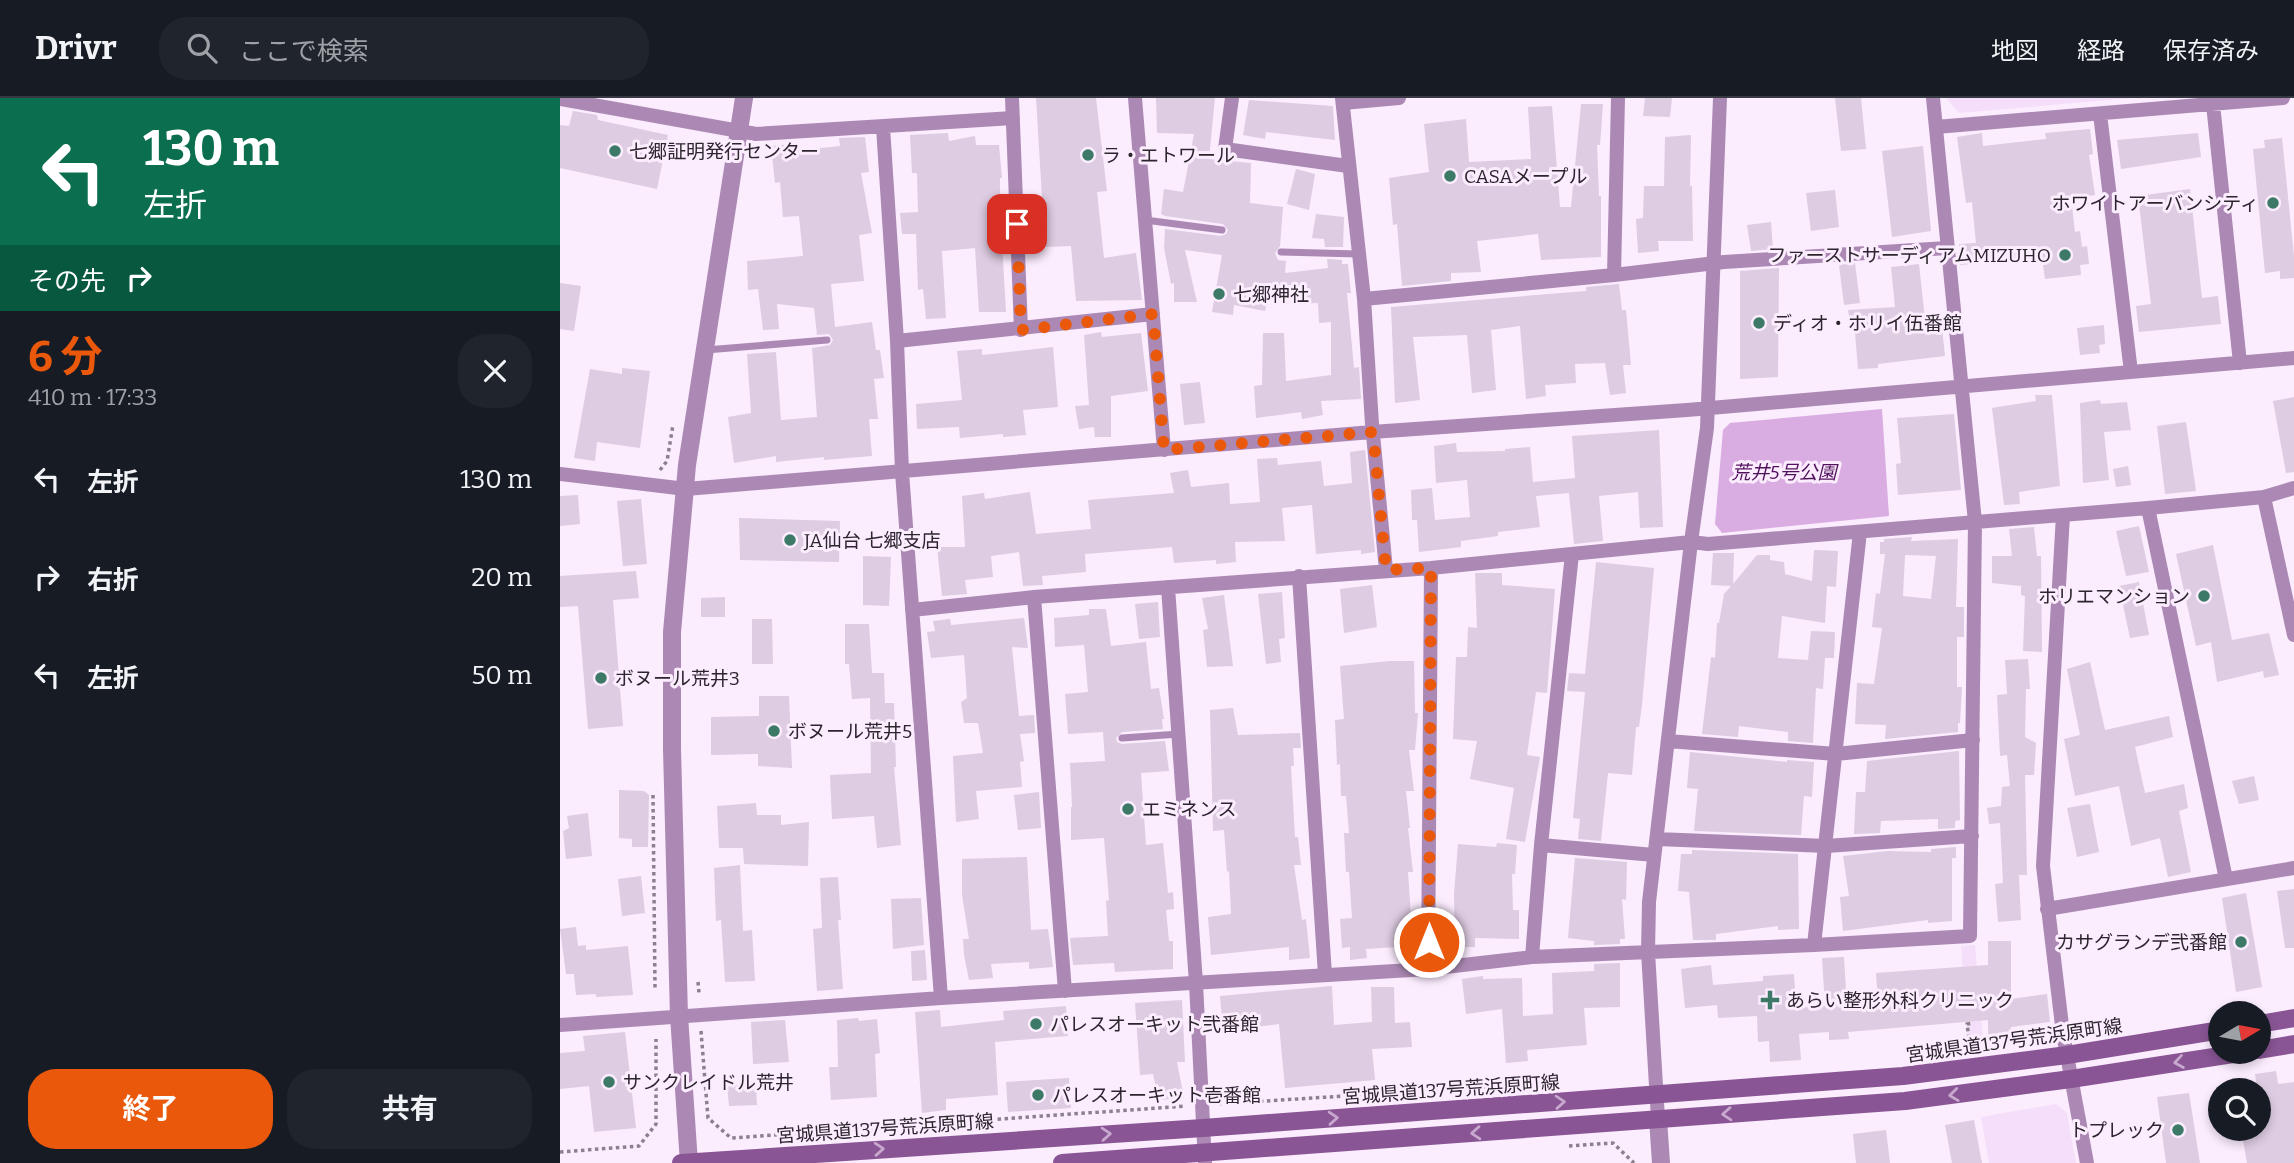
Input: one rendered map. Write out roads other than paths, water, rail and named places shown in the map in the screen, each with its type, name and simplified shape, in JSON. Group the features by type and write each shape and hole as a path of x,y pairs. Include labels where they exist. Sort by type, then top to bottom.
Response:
{"main road":[{"path":"2272,1022 2294,1018"},
{"name":"宮城県道137号荒浜原町線","path":"681,1163 1657,1096 1903,1076 2067,1055 2208,1032"},
{"path":"2272,1048 2294,1044"},
{"path":"1062,1163 1205,1158 1658,1119 1905,1101 2208,1058"}],"street":[{"path":"689,1163 679,1016 672,762 672,632 688,465 744,98"},
{"path":"1012,98 1021,330"},
{"path":"1135,98 1164,450"},
{"path":"1232,98 1225,149 1348,166"},
{"path":"1386,570 1363,299 1342,101 1399,98"},
{"path":"1614,275 1618,98"},
{"path":"1661,1163 1648,952 1649,902 1708,408 1720,98"},
{"path":"560,1025 1065,990 1429,969 1532,957 1970,936 1975,522 1933,98"},
{"path":"1936,127 2283,98"},
{"path":"560,99 756,134 1013,118"},
{"path":"2213,104 2241,363"},
{"path":"2100,114 2131,373"},
{"path":"883,127 897,341 902,472 941,998"},
{"path":"1363,299 1712,263 1947,248"},
{"path":"897,341 1153,314"},
{"path":"560,474 686,489 1373,432 1708,408 2294,358"},
{"path":"912,610 1034,597 1431,568 1691,542 1708,544 2148,508 2264,497 2294,488"},
{"path":"2264,497 2294,635"},
{"path":"2148,508 2226,879"},
{"path":"2063,515 2043,866 2067,1055 2087,1163"},
{"path":"1814,945 1860,531"},
{"path":"1532,957 1541,845 1572,554"},
{"path":"1429,969 1431,568"},
{"path":"1299,576 1325,975"},
{"path":"1168,587 1196,983 1205,1158"},
{"path":"1034,597 1065,990"},
{"path":"1668,741 1836,754 1973,740"},
{"path":"1657,839 1826,846 1972,836"},
{"path":"1541,845 1654,855"},
{"path":"2047,909 2294,868"}],"lane":[{"path":"1145,220 1222,230"},
{"path":"1281,252 1358,254"},
{"path":"706,350 827,340"},
{"path":"1122,738 1178,734"}],"place":[{"name":"七郷証明発行センター","path":"615,151"},
{"name":"ラ・エトワール","path":"1088,155"},
{"name":"CASAメープル","path":"1450,176"},
{"name":"ホワイトアーバンシティ","path":"2273,203"},
{"name":"ファーストサーディアムMIZUHO","path":"2065,255"},
{"name":"七郷神社","path":"1219,294"},
{"name":"ディオ・ホリイ伍番館","path":"1759,323"},
{"name":"JA仙台 七郷支店","path":"790,540"},
{"name":"ホリエマンション","path":"2204,596"},
{"name":"ボヌール荒井3","path":"601,678"},
{"name":"ボヌール荒井5","path":"774,731"},
{"name":"エミネンス","path":"1128,809"},
{"name":"カサグランデ弐番館","path":"2241,942"},
{"name":"あらい整形外科クリニック","path":"1770,1000"},
{"name":"パレスオーキット弐番館","path":"1036,1024"},
{"name":"サンクレイドル荒井","path":"609,1082"},
{"name":"パレスオーキット壱番館","path":"1038,1095"},
{"name":"トプレック","path":"2178,1130"}],"park label":[{"name":"荒井5号公園","path":"1784,472"}]}
